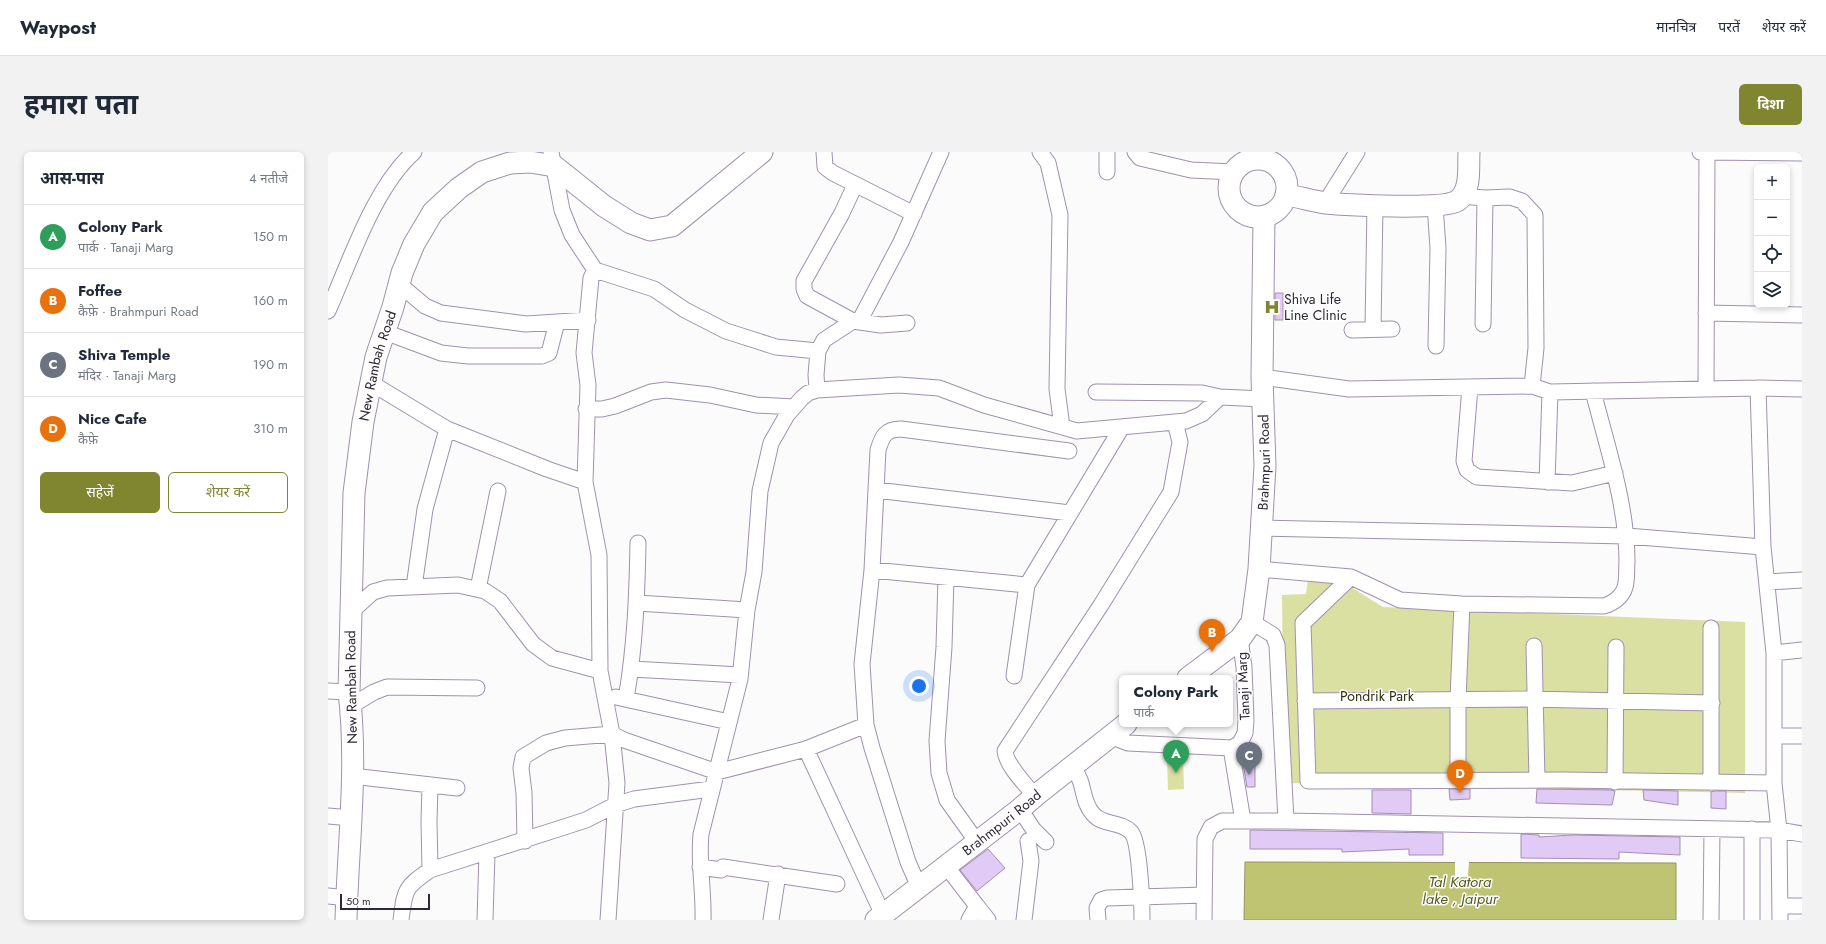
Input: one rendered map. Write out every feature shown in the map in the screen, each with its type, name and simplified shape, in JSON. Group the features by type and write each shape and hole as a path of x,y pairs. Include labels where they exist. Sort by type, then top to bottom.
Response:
{"street":[{"name":"New Rambah Road","path":"346,920 337,897 351,818 353,722 350,699 354,494 363,422 376,357 399,284 414,244 433,212 459,188 482,172 510,163 553,159 604,206 631,222 650,230 672,226 690,213 762,152"},
{"path":"824,152 825,167 914,214"},
{"path":"817,390 816,375 818,351 824,340 853,321 861,318 901,242 941,152"},
{"path":"1040,152 1048,163 1060,215 1057,389 1062,427"},
{"path":"1107,152 1107,172"},
{"path":"1135,152 1140,158 1191,170 1234,172"},
{"path":"1325,203 1357,152"},
{"path":"1286,195 1325,203 1375,206 1435,205 1457,200 1467,190 1469,152"},
{"path":"1706,389 1704,152 1766,160 1802,153"},
{"path":"328,311 374,206 396,172 412,154"},
{"path":"1251,156 1270,162 1279,168 1284,175 1287,185 1286,195 1278,209 1264,217 1252,216 1242,212 1233,204 1229,193 1230,182 1234,172 1251,156"},
{"path":"553,159 557,189 562,210 572,235 595,270 654,289 685,310 726,331 776,347 818,351"},
{"path":"855,184 842,213 804,281 804,289 807,296 853,321 881,325 907,322"},
{"path":"1461,196 1485,198 1510,197 1522,201 1535,215 1536,348 1532,386"},
{"path":"1483,324 1485,198"},
{"path":"1435,205 1438,248 1436,346"},
{"path":"1373,329 1375,206"},
{"name":"Brahmpuri Road","path":"1192,675 1240,639 1252,622 1259,569 1265,466 1264,399 1262,377 1264,217"},
{"path":"595,270 591,278 584,353 588,385 586,409 586,482 599,555 600,671 612,734 617,783 608,920"},
{"path":"399,284 425,306 441,313 526,324 588,320"},
{"path":"1706,313 1802,315"},
{"path":"385,332 441,353 468,356 542,356 549,352 557,322"},
{"path":"1352,330 1392,329"},
{"path":"1262,377 1349,389 1532,386 1550,392 1758,388 1802,389"},
{"path":"371,383 447,429 547,469 586,482"},
{"path":"702,920 703,904 699,854 701,834 740,675 747,610 754,572 761,484 771,443 787,415 794,407 808,393 817,390 858,389 896,385 939,388 984,405 1077,431 1186,421 1202,414 1220,397"},
{"path":"1470,387 1464,461 1467,470 1477,478 1572,483 1615,474"},
{"path":"1758,388 1763,548 1774,653 1774,783 1779,830 1780,913 1802,906"},
{"path":"586,409 602,409 615,406 650,392 666,390 710,395 756,405 794,407"},
{"path":"1259,569 1351,577 1400,600 1462,604 1604,606 1616,601 1624,590 1626,581 1627,536 1615,474 1593,391"},
{"path":"1096,392 1202,393 1220,397 1264,399"},
{"path":"1547,482 1550,392"},
{"path":"1046,842 1033,829 1027,803 1005,751 1101,605 1171,492 1180,442 1176,422"},
{"path":"1014,676 1027,585 1122,427"},
{"path":"414,587 424,510 447,429"},
{"path":"919,887 908,862 866,725 862,664 872,570 878,450 882,437 893,429 1069,451"},
{"path":"876,490 1070,513"},
{"path":"478,589 498,491"},
{"path":"1262,528 1627,536 1763,548"},
{"path":"626,699 632,669 637,603 638,543"},
{"path":"872,570 1027,585"},
{"path":"946,577 944,647 937,741 939,773 947,800 977,842"},
{"path":"1351,577 1303,623 1308,781 1537,780 1774,783"},
{"path":"1767,582 1802,580"},
{"path":"351,612 373,592 387,588 458,585 478,589 485,591 500,602 532,644 552,658 600,671"},
{"path":"637,603 747,610"},
{"path":"1458,781 1458,699 1462,604"},
{"path":"1252,622 1273,635 1277,645 1286,821"},
{"path":"1711,628 1711,783"},
{"name":"Tanaji Marg","path":"1110,736 1128,743 1232,748 1240,743 1245,733 1246,720 1244,667 1240,639"},
{"path":"1534,646 1537,780"},
{"path":"1615,782 1616,647"},
{"path":"1774,653 1802,650"},
{"path":"632,669 740,675"},
{"path":"328,691 350,699 387,687 477,688"},
{"path":"605,695 729,722"},
{"path":"1305,701 1535,699 1712,703"},
{"path":"525,841 524,793 521,768 523,757 546,743 565,738 612,734 624,740 717,772 806,749 866,725"},
{"name":"Brahmpuri Road","path":"880,917 1122,727"},
{"path":"1774,736 1802,736"},
{"path":"806,749 880,917"},
{"path":"1232,754 1243,821"},
{"path":"1072,766 1080,779 1087,804 1093,814 1102,822 1124,827 1132,832 1136,842 1142,897 1142,920"},
{"path":"352,776 457,788"},
{"path":"430,785 430,870"},
{"path":"400,920 406,890 411,882 430,870 525,841 586,820 615,805 634,799 711,789"},
{"path":"328,816 351,818"},
{"path":"1204,920 1205,839 1211,827 1222,821 1752,829 1779,830 1802,834"},
{"path":"1711,920 1712,829"},
{"path":"1752,829 1752,920"},
{"path":"1024,920 1031,861 1028,841"},
{"path":"485,920 487,852"},
{"path":"946,866 988,920"},
{"path":"700,868 720,870 723,867 778,874 836,884"},
{"path":"772,920 778,874"},
{"path":"1098,920 1097,908 1101,900 1107,898 1204,895"},
{"path":"969,920 977,906"}],"green space":[{"name":"Pondrik Park","path":"1308,579 1349,586 1383,607 1745,622 1745,793 1284,783 1282,595 1306,594"},
{"path":"1167,757 1183,757 1184,789 1168,790"}],"water":[{"name":"Tal Katora lake , Jaipur","path":"1245,862 1676,863 1676,920 1244,920"}],"pier":[{"path":"1455,862 1469,862 1468,877 1455,877"}],"building":[{"path":"1275,293 1283,293 1283,320 1275,320"},
{"path":"1243,763 1255,763 1255,787 1247,787"},
{"path":"1449,789 1470,789 1470,799 1450,800"},
{"path":"1537,789 1615,791 1612,805 1536,803"},
{"path":"1372,790 1411,790 1411,814 1372,813"},
{"path":"1643,790 1678,791 1678,805 1644,800"},
{"path":"1726,791 1726,809 1711,808 1711,792"},
{"path":"1250,830 1443,833 1443,855 1409,855 1409,849 1342,852 1342,849 1250,849"},
{"path":"1521,834 1539,835 1539,837 1573,835 1680,837 1680,855 1619,852 1619,859 1521,858"},
{"path":"988,849 1005,868 977,891 960,870"}],"place":[{"name":"Shiva Life Line Clinic","path":"1272,307"},
{"name":"Foffee","path":"1212,652"},
{"name":"Colony Park","path":"1176,773"},
{"name":"Shiva Temple","path":"1249,775"},
{"name":"Nice Cafe","path":"1460,793"}]}
